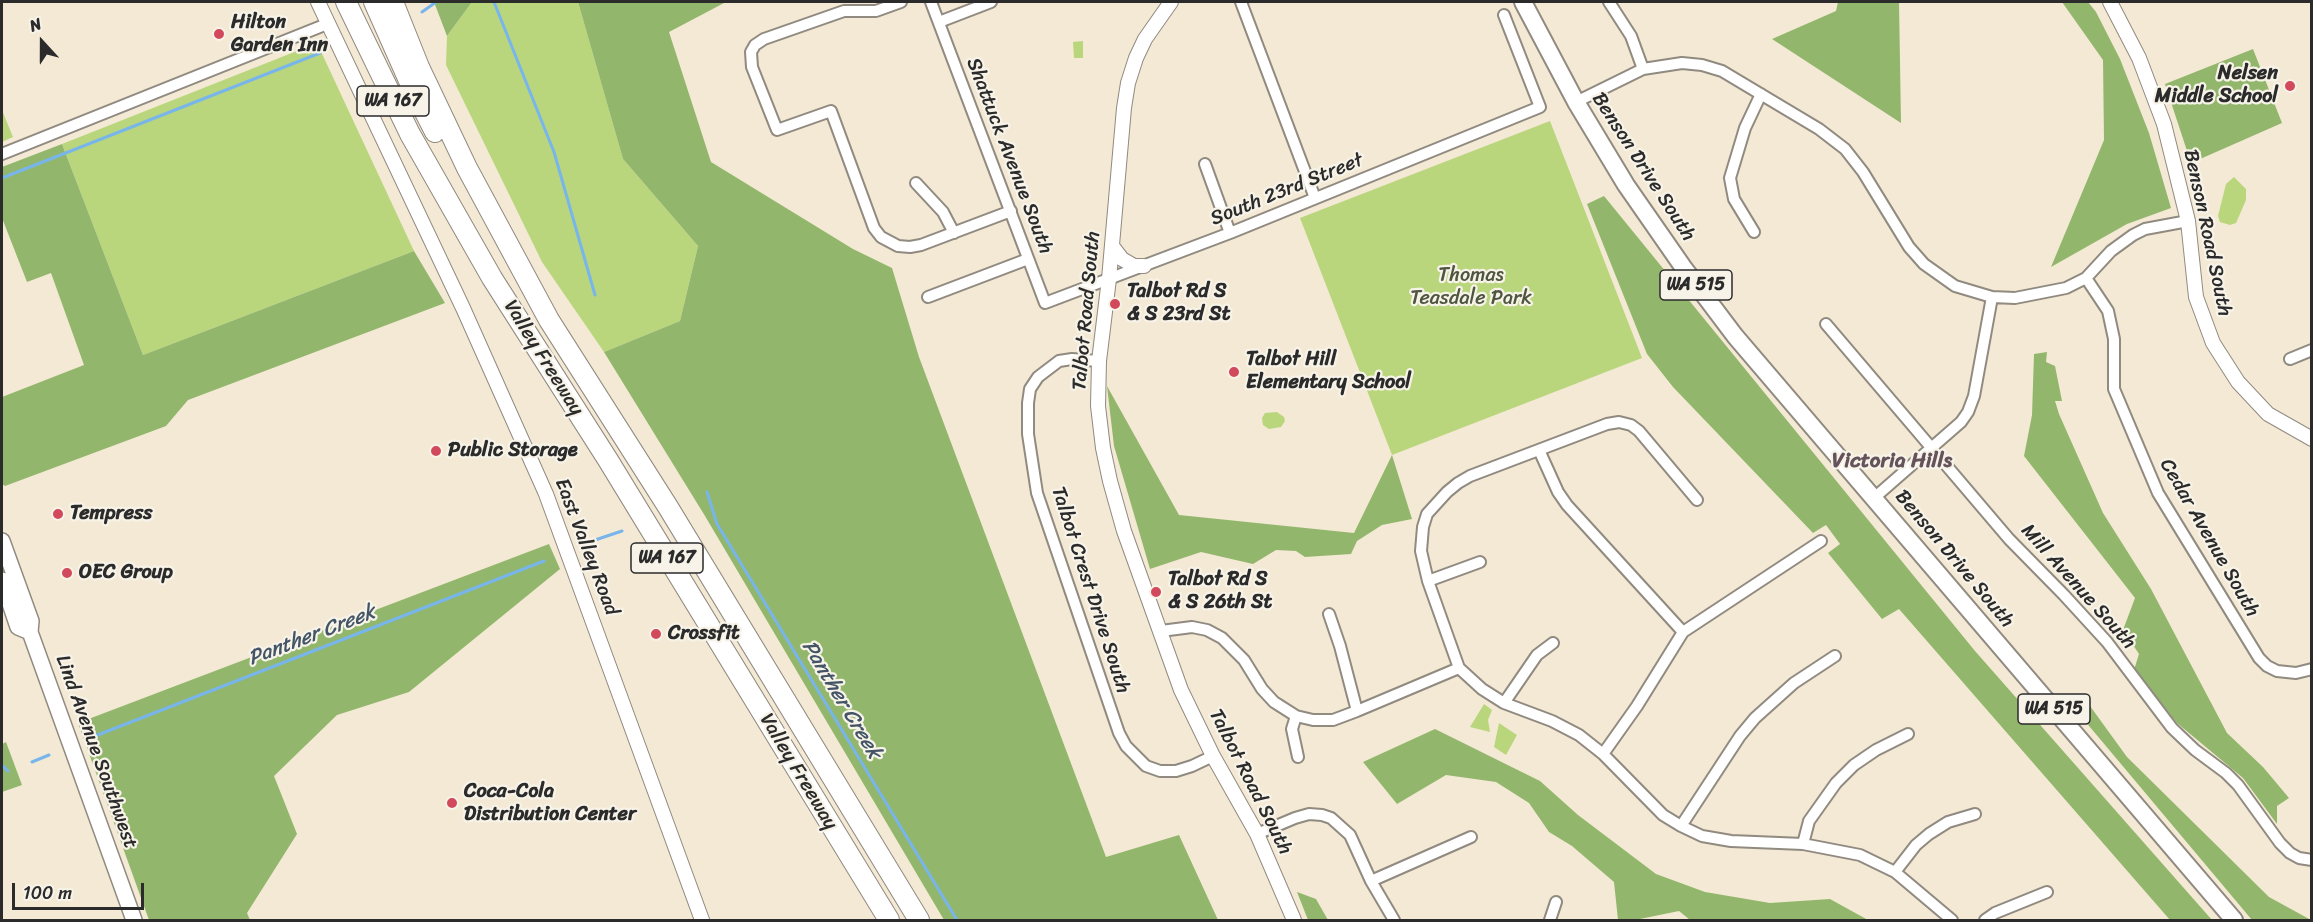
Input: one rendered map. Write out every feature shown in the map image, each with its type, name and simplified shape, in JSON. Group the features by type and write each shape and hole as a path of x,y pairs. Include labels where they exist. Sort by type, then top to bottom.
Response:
{"highway":[{"name":"Valley Freeway","path":"346,2 389,93 445,197 508,304 608,460 889,921"},
{"path":"363,2 400,91 433,154 445,197"},
{"path":"374,2 410,83 452,164 537,311 549,320"},
{"name":"Valley Freeway","path":"393,2 419,67 462,158 490,214 549,320 668,507 919,921"}],"main road":[{"name":"Benson Drive South","path":"1523,2 1576,102 1626,185 1735,336 2234,921"},
{"name":"Lind Avenue Southwest","path":"2,541 31,621 30,632 134,921"},
{"name":"Lind Avenue Southwest","path":"2,580 18,627 30,632"}],"street":[{"name":"East Valley Road","path":"318,2 463,308 546,494 702,921"},
{"path":"901,2 876,11 844,11 764,39 755,45 751,52 752,67 777,130 831,111 874,228 881,237 898,246 910,247 1011,211"},
{"name":"Shattuck Avenue South","path":"931,2 1045,303"},
{"path":"939,22 991,2"},
{"path":"1241,2 1316,198"},
{"path":"1609,2 1631,36 1643,69"},
{"name":"Benson Road South","path":"2110,2 2151,84 2164,124 2188,221 2196,297 2212,343 2231,373 2268,414 2312,439"},
{"name":"Talbot Road South","path":"1167,3 1145,39 1128,83 1099,361 1098,406 1110,481 1124,531 1181,690 1213,756 1257,834 1294,921"},
{"name":"South 23rd Street","path":"1045,303 1230,233 1540,107 1504,15"},
{"path":"2,154 327,24"},
{"path":"1576,102 1643,69 1682,63 1722,70 1819,129 1845,149 1863,172 1909,247 1924,264 1955,286 1992,297 2015,298 2066,288 2086,278 2111,251 2133,235 2145,230 2188,221"},
{"path":"1754,232 1734,199 1730,178 1745,128 1761,94"},
{"path":"1205,164 1230,233"},
{"path":"916,183 943,212 954,233"},
{"path":"1112,246 1122,259 1134,266 1144,266"},
{"path":"928,297 1028,259"},
{"name":"Cedar Avenue South","path":"2086,278 2110,317 2114,339 2114,389 2158,493 2259,658 2267,666 2277,671 2296,673 2312,669"},
{"path":"1874,498 1961,422 1971,404 1992,297"},
{"name":"Mill Avenue South","path":"1826,324 2009,539 2107,642 2172,728 2238,785 2280,843 2290,853 2299,858 2312,860"},
{"path":"2290,358 2312,350"},
{"name":"Talbot Crest Drive South","path":"1099,361 1072,359 1059,361 1038,377 1030,389 1028,434 1040,504 1119,733 1126,746 1146,766 1160,771 1176,771 1213,756"},
{"path":"1697,500 1639,430 1619,422 1606,424 1470,476 1447,492 1427,514 1423,527 1421,551 1428,580 1460,668 1482,689 1504,703 1552,721 1579,735 1603,754 1663,814 1681,826 1702,836 1731,841 1803,844 1860,855 1895,872 1952,921"},
{"path":"1539,450 1558,492 1567,505 1683,632"},
{"path":"1603,754 1637,706 1683,632 1821,541"},
{"path":"1428,580 1480,562"},
{"path":"1329,614 1357,711"},
{"path":"1161,631 1192,627 1207,630 1222,638 1244,660 1262,689 1274,702 1296,716 1313,720 1333,720 1460,668"},
{"path":"1504,703 1537,655 1554,643"},
{"path":"1681,826 1740,736 1755,718 1794,683 1835,656"},
{"path":"1296,716 1292,729 1298,757"},
{"path":"1803,844 1809,821 1836,783 1854,765 1876,750 1908,734"},
{"path":"1257,834 1309,814 1331,818 1350,835 1371,881 1394,921"},
{"path":"1895,872 1916,845 1929,834 1948,822 1975,814"},
{"path":"1371,881 1471,837"},
{"path":"1985,921 1995,913 2047,892"},
{"path":"1550,921 1556,902"}],"green space":[{"path":"434,2 472,2 447,36"},
{"path":"472,2 578,2 623,159 698,246 680,321 604,352 542,262 446,65 447,36"},
{"path":"578,2 726,2 669,32 711,162 853,249 892,268 919,357 1106,857 1179,835 1218,920 944,920 705,516 604,352 680,321 698,246 623,159"},
{"path":"1838,2 1899,2 1901,123 1772,39 1836,11"},
{"path":"2062,2 2088,2 2096,12 2120,59 2149,133 2171,208 2127,224 2051,267 2104,140 2103,60"},
{"path":"1083,41 1083,58 1074,58 1073,42"},
{"path":"317,43 414,251 143,355 62,144"},
{"path":"2253,49 2282,123 2191,163 2165,84"},
{"path":"2,110 13,137 2,142"},
{"name":"Thomas Teasdale Park","path":"1550,121 1642,358 1392,455 1300,218"},
{"path":"62,144 143,355 414,251 445,303 188,400 166,426 5,486 2,484 2,397 84,365 51,273 27,282 2,218 2,167"},
{"path":"2234,177 2246,189 2246,200 2236,223 2230,225 2220,222 2218,216 2226,184"},
{"path":"1604,196 1975,651 2212,920 2170,920 1899,609 1882,619 1828,553 1840,544 1826,525 1813,533 1673,387 1647,354 1587,204"},
{"path":"2047,352 2046,362 2055,366 2062,401 2055,401 2059,414 2103,513 2151,589 2227,733 2263,767 2289,798 2277,806 2277,824 2243,778 2177,723 2134,670 2139,654 2123,630 2135,598 2024,456 2032,415 2034,354"},
{"path":"1107,386 1179,515 1354,533 1392,455 1412,519 1382,525 1357,541 1351,554 1305,557 1296,551 1276,550 1253,564 1201,552 1150,569 1114,446"},
{"path":"1277,412 1284,417 1285,421 1281,427 1269,429 1263,425 1262,418 1265,413"},
{"path":"549,544 560,569 409,692 337,715 274,776 297,834 247,913 250,920 149,920 78,723"},
{"path":"1484,704 1492,710 1488,720 1490,732 1470,727"},
{"path":"2090,706 2127,757 2269,897 2311,920 2252,920 2079,714"},
{"path":"1499,723 1517,735 1506,755 1494,747"},
{"path":"1435,729 1540,781 1578,815 1656,874 1705,892 1770,903 1830,899 1868,920 1690,920 1679,911 1635,920 1618,920 1614,882 1572,846 1549,832 1529,803 1496,782 1446,775 1397,804 1363,762"},
{"path":"6,742 22,785 2,792 2,744"},
{"path":"1297,892 1316,899 1328,920 1308,920"}],"waterway":[{"path":"422,12 436,2"},
{"path":"494,2 554,152 595,295"},
{"path":"2,178 320,53"},
{"name":"Panther Creek","path":"707,492 717,524 957,920"},
{"name":"Panther Creek","path":"580,545 622,531"},
{"name":"Panther Creek","path":"90,738 544,561"},
{"name":"Panther Creek","path":"32,762 49,755"},
{"name":"Panther Creek","path":"2,765 8,771"}],"place":[{"name":"Hilton Garden Inn","path":"219,34"},
{"name":"Nelsen Middle School","path":"2290,86"},
{"name":"Talbot Rd S & S 23rd St","path":"1115,304"},
{"name":"Talbot Hill Elementary School","path":"1234,372"},
{"name":"Public Storage","path":"436,451"},
{"name":"Tempress","path":"58,514"},
{"name":"OEC Group","path":"67,573"},
{"name":"Talbot Rd S & S 26th St","path":"1156,592"},
{"name":"Crossfit","path":"656,634"},
{"name":"Coca-Cola Distribution Center","path":"452,803"}],"district":[{"name":"Victoria Hills","path":"1892,462"}]}
